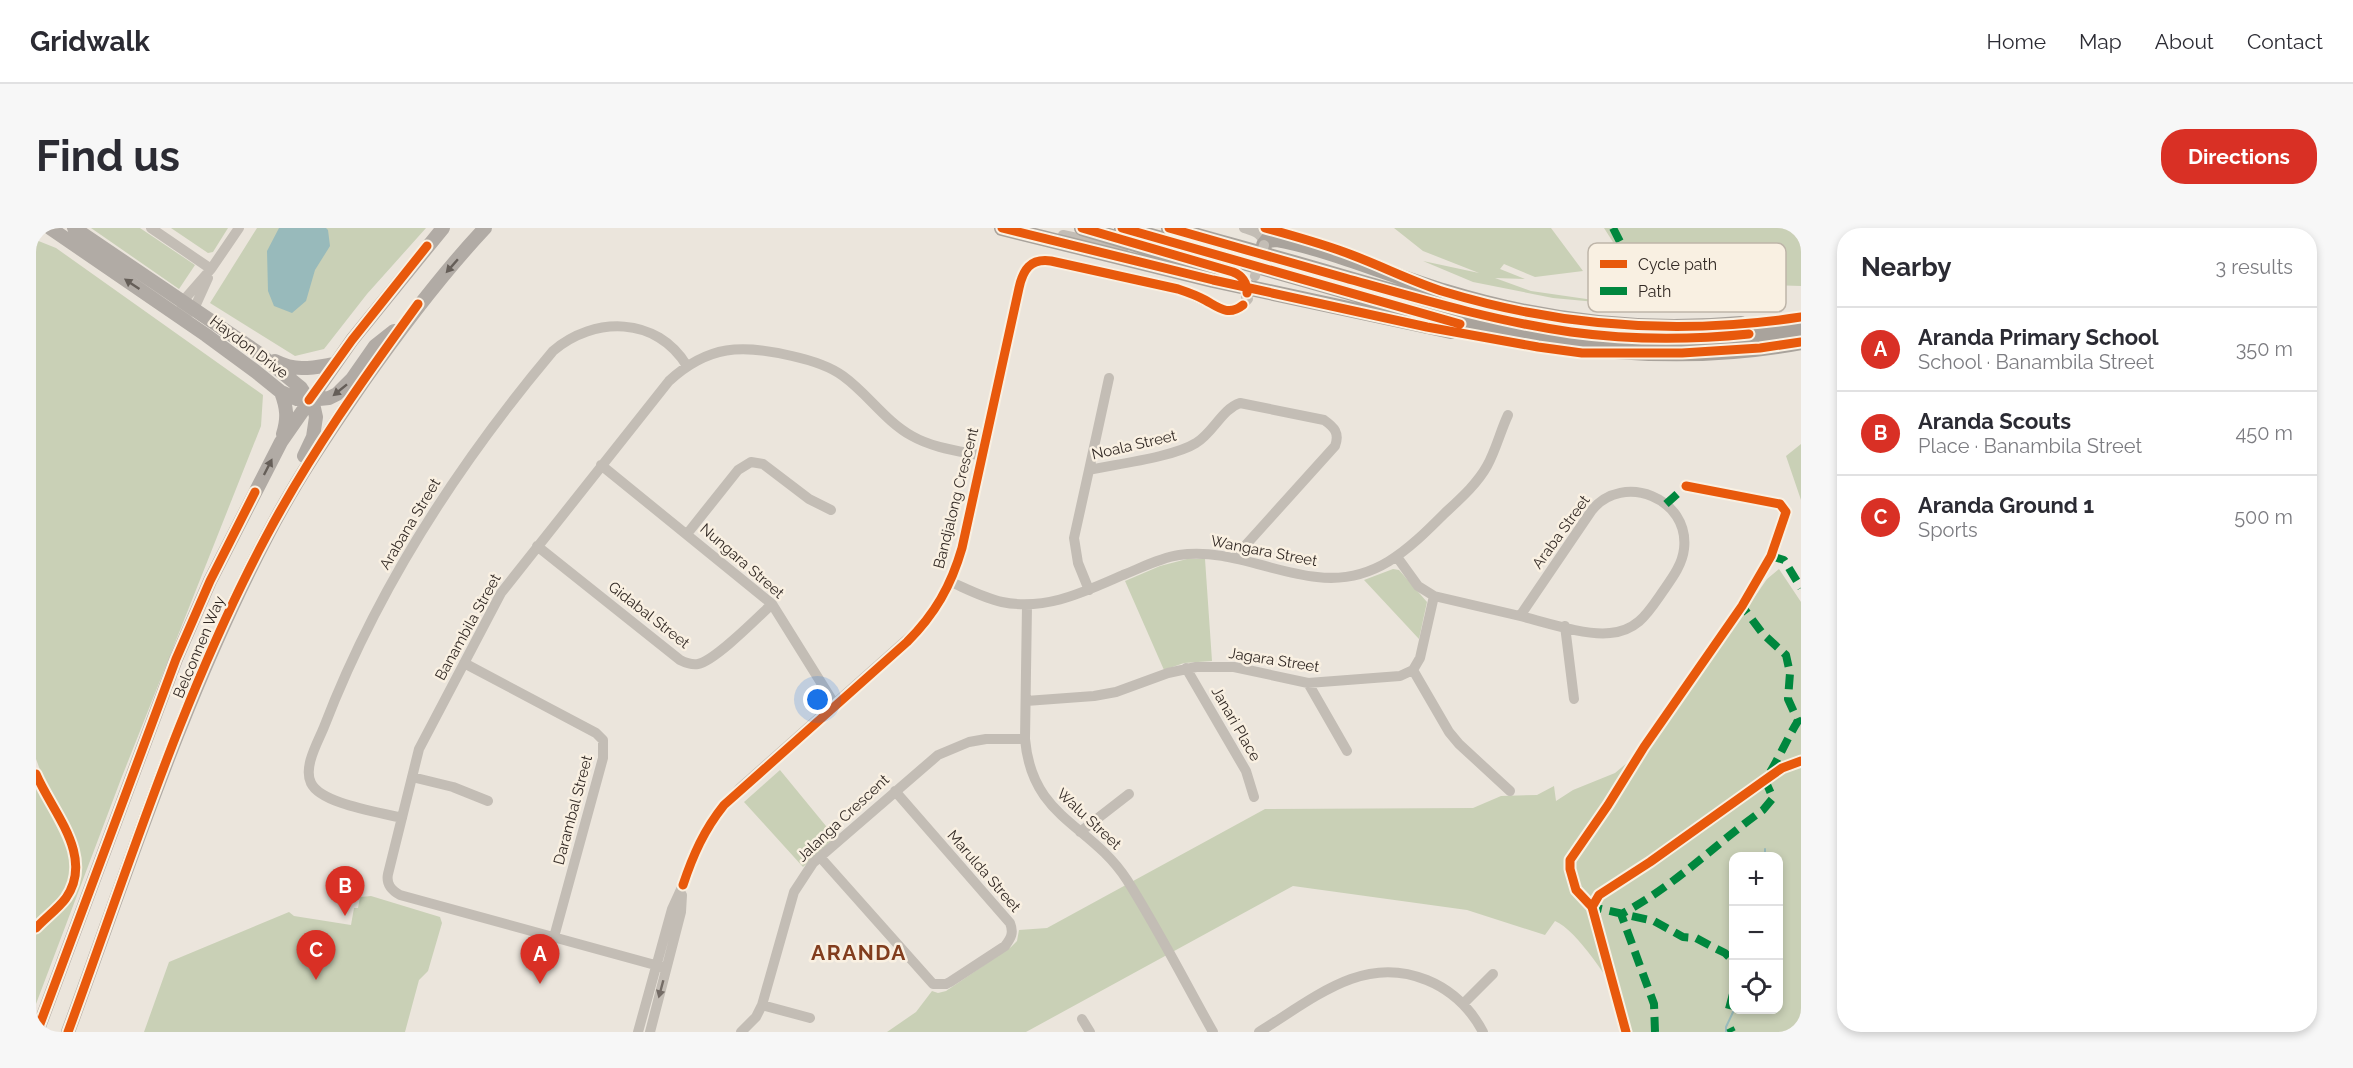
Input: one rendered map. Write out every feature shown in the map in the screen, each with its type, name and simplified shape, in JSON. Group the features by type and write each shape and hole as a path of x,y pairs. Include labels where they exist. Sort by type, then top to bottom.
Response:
{"highway":[{"path":"1002,228 1141,264 1427,327 1582,353 1725,351 1801,342"},
{"path":"1082,228 1192,261"},
{"path":"1122,228 1473,327 1544,343 1627,352"},
{"path":"1169,228 1451,307 1572,332 1626,338 1698,338 1801,327"},
{"path":"1265,236 1269,240 1276,239 1328,251 1429,287 1534,314 1634,326 1738,324 1801,317"}],"main road":[{"name":"Haydon Drive","path":"50,228 180,317 281,392 297,399 309,400"},
{"name":"Haydon Drive","path":"74,228 256,352 296,383 309,400"},
{"name":"Belconnen Way","path":"37,1032 176,659 210,581 281,442 334,364 443,228"},
{"name":"Belconnen Way","path":"68,1032 172,748 204,670 248,574 295,484 332,426 409,318 486,228"},
{"path":"295,484 314,437 316,423 314,408 309,400 329,398 344,389 375,346 409,318"},
{"path":"256,352 288,367 304,369 334,364"},
{"path":"281,392 287,420 281,442"}],"street":[{"path":"151,228 211,269"},
{"path":"180,317 239,228"},
{"path":"1030,228 1192,261 1233,272 1251,281"},
{"path":"1244,228 1257,233 1263,239 1265,236"},
{"name":"Bandjalong Crescent","path":"648,1030 662,966 681,912 683,885 704,833 724,805 922,626 951,582 962,548 1022,276 1028,267 1035,262 1051,261 1178,289 1226,311 1237,309 1247,300 1265,236"},
{"name":"Arabana Street","path":"402,818 324,797 311,784 309,768 332,706 357,649 386,593 433,512 488,432 553,351 564,341 593,329 609,326 633,328 662,339 674,348 687,366"},
{"name":"Banambila Street","path":"662,966 394,892 387,879 419,749 501,593 669,381 687,366 717,352 743,348 768,350 813,361 843,376 894,424 915,438 939,447 983,456"},
{"path":"1089,470 1109,378"},
{"name":"Noala Street","path":"1089,590 1076,557 1074,538 1089,470 1190,447 1208,434 1232,407 1240,403 1324,420 1333,426 1337,437 1335,446 1234,558"},
{"name":"Wangara Street","path":"951,582 994,600 1027,605 1060,601 1178,555 1212,554 1300,574 1337,578 1374,570 1415,543 1481,476 1496,449 1508,415"},
{"path":"687,534 738,470 751,462 763,464 809,499 831,510"},
{"name":"Nungara Street","path":"602,465 772,604 835,705"},
{"name":"Araba Street","path":"1397,557 1418,586 1434,596 1520,616 1565,626 1608,634 1632,627 1646,616 1676,573 1682,560 1684,547 1679,521 1661,500 1645,493 1627,492 1609,496 1595,505 1520,616"},
{"name":"Gidabal Street","path":"537,546 680,660 691,664 698,664 712,658 772,604"},
{"path":"1434,596 1420,658 1413,670 1454,738 1510,791"},
{"name":"Walu Street","path":"1027,605 1025,739 1029,765 1039,790 1049,805 1111,859 1128,881 1213,1032"},
{"path":"1565,626 1574,699"},
{"name":"Darambal Street","path":"464,663 596,733 603,740 603,758 554,937"},
{"name":"Jagara Street","path":"1026,701 1116,692 1186,668 1234,667 1308,683 1400,676 1413,670"},
{"name":"Janari Place","path":"1186,668 1246,771 1254,797"},
{"path":"1308,683 1347,751"},
{"name":"Jalanga Crescent","path":"741,1032 756,1017 762,1005 794,892 802,877 820,857 925,765 953,747 986,739 1025,739"},
{"path":"412,777 453,786 488,801"},
{"name":"Marulda Street","path":"820,857 933,984 950,982 1005,946 1011,938 1010,923 895,791"},
{"path":"1080,832 1129,794"},
{"path":"1261,1032 1334,987 1367,974 1385,972 1420,977 1437,983 1463,1004 1483,1032"},
{"path":"1463,1004 1493,974"},
{"path":"762,1005 810,1018"},
{"path":"1082,1019 1090,1032"}],"green space":[{"path":"91,228 140,228 195,265 179,289"},
{"path":"171,228 228,228 213,252 208,253"},
{"path":"257,228 426,228 367,294 324,349 295,356 210,303"},
{"path":"1394,228 1551,228 1583,271 1535,277 1504,264 1500,269 1525,279 1495,278 1531,291 1588,299 1588,301 1553,298 1473,282 1423,261 1479,273 1423,251"},
{"path":"1604,228 1801,228 1801,286 1786,286 1786,243 1614,243"},
{"path":"36,240 56,248 263,395 261,426 121,779 36,1004 36,783 43,778 36,759"},
{"path":"1801,444 1801,500 1786,456"},
{"path":"1187,559 1205,559 1212,661 1184,663 1164,670 1125,581 1160,566"},
{"path":"1393,569 1399,570 1427,602 1419,639 1364,580"},
{"path":"1779,569 1801,602 1801,1032 1629,1032 1624,1007 1610,983 1583,946 1564,926 1555,921 1545,935 1467,910 1293,886 1026,1032 887,1032 916,1012 932,991 938,993 946,991 1011,947 1017,941 1019,930 1047,928 1265,809 1473,808 1501,796 1537,795 1554,786 1556,801 1573,790 1615,773 1659,736 1767,579"},
{"path":"780,770 835,837 803,867 744,802"},
{"path":"371,896 440,917 442,923 428,971 419,980 405,1032 144,1032 169,962 289,912 294,916 351,925 354,908 358,908 360,897"}],"water":[{"path":"279,228 326,228 328,230 330,246 315,270 306,301 292,313 274,306 268,291 267,251"}],"waterway":[{"path":"1726,1032 1732,1014"}],"marked path":[{"path":"1613,228 1621,243"},
{"path":"1666,504 1686,486 1691,487"},
{"path":"1771,556 1784,560 1801,588"},
{"path":"1655,1032 1654,1004 1621,914 1677,878 1763,810 1773,798 1765,780 1798,721 1788,699 1790,673 1786,655 1763,634 1742,606"},
{"path":"1595,903 1592,907 1654,921 1683,937 1696,938 1725,953 1732,960"},
{"path":"1730,1028 1732,1032"}],"cycle path":[{"path":"1002,228 1213,280 1427,327 1538,347 1582,353 1682,353 1760,348 1801,342"},
{"path":"1082,228 1233,272 1244,280 1247,293"},
{"path":"1122,228 1460,324"},
{"path":"1169,228 1485,316 1542,327 1593,335 1638,338 1749,334"},
{"path":"1265,228 1341,251 1445,292 1533,313 1577,320 1667,326 1756,323 1801,317"},
{"path":"309,400 352,340 427,246"},
{"path":"683,885 700,843 724,805 907,642 926,621 941,599 953,575 962,548 1019,288 1025,271 1038,261 1051,261 1178,289 1223,310 1238,309 1243,305"},
{"path":"68,1032 183,717 237,595 267,535 319,446 418,304"},
{"path":"1626,1032 1592,907 1576,890 1570,860 1644,747 1742,606 1771,556 1786,512 1780,504 1686,486"},
{"path":"37,1032 176,659 210,581 255,492"},
{"path":"1592,907 1599,895 1650,862 1782,768 1801,761"},
{"path":"36,774 68,834 76,866 74,882 66,898 36,928"}],"place":[{"name":"Aranda Scouts","path":"345,916"},
{"name":"Aranda Ground 1","path":"316,980"},
{"name":"Aranda Primary School","path":"540,984"}],"district":[{"name":"ARANDA","path":"859,952"}]}
